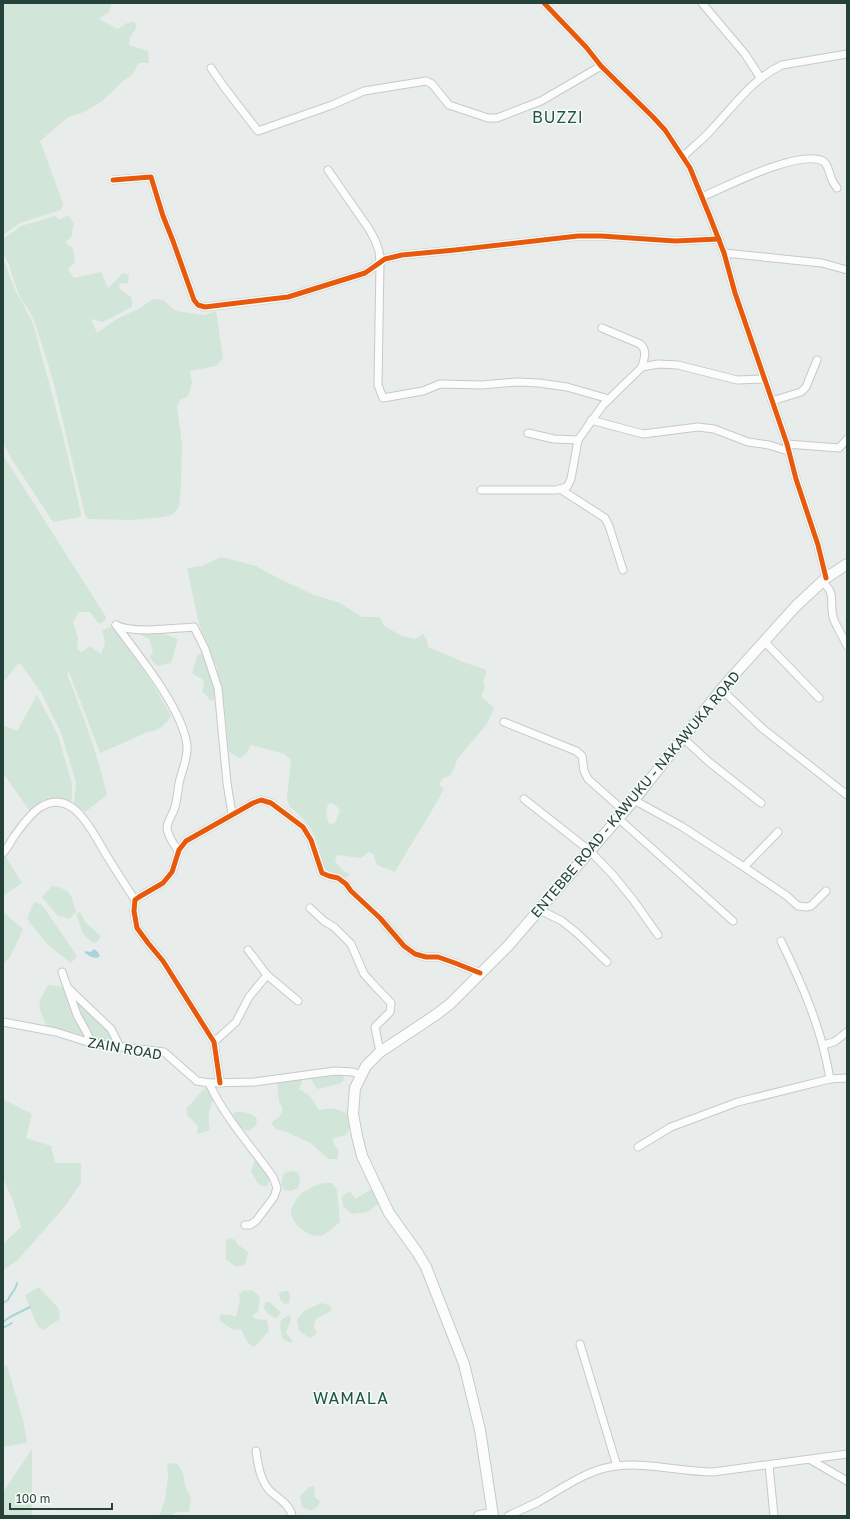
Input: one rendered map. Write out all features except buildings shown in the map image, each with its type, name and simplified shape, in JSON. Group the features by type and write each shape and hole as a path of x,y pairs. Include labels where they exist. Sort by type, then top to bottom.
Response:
{"main road":[{"name":"ENTEBBE ROAD - KAWUKU - NAKAWUKA ROAD","path":"492,1515 480,1430 464,1364 426,1267 389,1213 362,1156 356,1136 353,1114 355,1088 360,1075 366,1066 380,1052 450,1004 508,946 634,800 721,689 796,606 824,580 847,564"},
{"path":"479,1516 492,1515"}],"street":[{"path":"544,3 586,47 601,66 665,130 683,157 702,197 724,253 735,292 788,448 818,545 824,580 831,591 832,613 834,620 847,646"},
{"path":"702,3 746,54 760,77"},
{"path":"683,157 711,131 740,97 760,77 782,65 847,54"},
{"path":"211,68 258,131 332,105 364,91 426,81 432,84 449,105 488,118 497,118 540,101 601,66"},
{"path":"702,197 753,173 787,162 811,159 822,161 827,165 831,180 837,188"},
{"path":"328,170 375,240 379,251 378,385 383,398 423,391 440,384 482,385 532,382 567,387 609,399"},
{"path":"113,180 151,177 194,300 198,305 204,307 288,297 365,273 385,259 402,255 471,249 578,236 675,241 719,239"},
{"path":"724,253 822,263 847,270"},
{"path":"481,490 560,489 567,487 571,479 578,440 591,420 609,399 642,367 646,351 640,344 602,328"},
{"path":"772,401 802,392 806,387 817,360"},
{"path":"642,367 658,364 678,365 737,380 765,379"},
{"path":"591,420 643,434 698,427 714,429 748,442 788,448 839,448 847,439"},
{"path":"528,432 554,439 578,440"},
{"path":"560,489 605,518 623,570"},
{"path":"179,850 169,836 167,828 174,809 181,775 187,758 184,732 180,719 116,625 134,630 194,627 205,649 218,688 227,782 232,814"},
{"path":"764,642 819,698"},
{"path":"721,689 762,728 847,795"},
{"path":"504,722 576,751 582,756 584,771 588,779 621,815 733,921"},
{"path":"683,738 709,762 761,804"},
{"path":"524,799 590,851 613,875 658,935"},
{"path":"220,1083 214,1042 163,961 137,928 134,911 136,900 146,892 163,883 174,868 179,850 186,841 232,814 261,800 271,803 303,827 311,840 322,873 338,878 346,884 351,891 380,918 404,946 415,954 438,957 480,973"},
{"path":"634,800 681,826 788,896 798,906 810,906 826,891"},
{"path":"3,853 33,812 51,802 62,803 72,808 86,821 115,870 136,900"},
{"path":"744,867 778,832"},
{"path":"310,908 324,921 334,927 351,944 364,974 391,1003 390,1012 375,1028 380,1052"},
{"path":"540,910 562,921 577,933 607,962"},
{"path":"781,941 809,1001 823,1045 830,1080"},
{"path":"248,950 267,975 298,1001"},
{"path":"62,972 76,1015 87,1033 90,1043"},
{"path":"214,1042 236,1022 249,997 267,975"},
{"path":"68,988 111,1029 120,1047"},
{"name":"ZAIN ROAD","path":"3,1022 56,1032 90,1043 164,1052 197,1081 209,1083 254,1082 335,1071 354,1072 360,1075"},
{"path":"823,1045 834,1042 847,1032"},
{"path":"638,1147 671,1127 738,1102 830,1080 847,1078"},
{"path":"209,1083 215,1097 273,1177 277,1188 274,1197 256,1221 250,1226 245,1225"},
{"path":"580,1344 617,1466"},
{"path":"256,1451 262,1478 269,1489 287,1505 292,1516"},
{"path":"508,1516 593,1472 617,1466 644,1466 702,1472 811,1460 847,1454"},
{"path":"811,1460 847,1481"},
{"path":"769,1465 774,1516"}],"green space":[{"path":"3,3 112,3 109,12 99,19 118,29 127,23 134,22 137,26 130,38 129,45 148,51 149,63 139,63 132,75 124,80 102,101 86,111 67,118 40,141 63,203 61,210 20,223 3,235"},
{"path":"68,215 74,223 71,238 66,241 66,244 73,248 75,262 68,269 74,278 101,272 108,288 123,273 129,275 128,283 119,284 120,289 132,298 132,307 103,322 91,319 97,333 117,319 138,309 153,299 163,300 176,311 204,315 216,311 223,358 216,366 190,371 192,383 188,396 180,400 177,406 182,444 181,487 179,507 173,514 164,517 131,520 88,519 85,515 54,384 44,351 35,323 30,312 21,299 9,264 3,254 3,239 21,226 55,216 60,220"},
{"path":"3,259 14,287 26,309 36,333 68,455 81,515 80,517 53,522 11,458 3,443"},
{"path":"3,455 106,617 105,620 99,624 90,612 79,612 73,622 78,638 77,649 82,652 89,646 101,654 105,643 102,630 114,626 151,681 171,716 159,729 148,732 100,753 69,672 67,674 79,704 99,764 107,795 85,812 74,803 76,782 61,733 41,692 20,663 3,683"},
{"path":"221,557 256,566 314,595 340,603 362,617 380,617 384,626 402,636 415,639 423,634 427,640 428,647 487,670 483,683 485,687 481,696 494,708 487,724 458,758 451,775 442,779 439,785 444,789 395,872 377,865 373,854 369,852 361,858 337,855 335,861 343,871 350,874 346,878 326,871 316,838 302,818 289,806 287,796 291,760 284,754 251,745 246,754 240,758 229,752 224,704 217,668 199,624 187,568 202,566","holes":["333,803 340,810 335,823 329,824 326,813 328,804"]},
{"path":"139,632 161,633 178,639 171,663 157,666 150,658 153,651 149,639 141,635"},
{"path":"202,653 213,680 216,698 211,701 202,691 204,685 203,680 192,673 197,656"},
{"path":"37,695 58,735 72,784 72,801 62,798 43,800 30,811 3,773 3,725 17,731"},
{"path":"4,854 22,883 3,896 3,855"},
{"path":"52,886 67,891 71,896 76,911 70,919 58,916 42,897"},
{"path":"34,902 42,905 77,956 71,963 47,944 27,919"},
{"path":"3,912 23,929 10,957 3,964"},
{"path":"80,912 86,923 101,936 97,942 93,943 83,934 76,914"},
{"path":"48,985 65,987 83,1001 106,1025 114,1041 112,1046 84,1040 46,1025 40,1009 40,1001"},
{"path":"342,1073 344,1080 339,1084 318,1089 310,1077"},
{"path":"298,1077 302,1081 299,1089 310,1096 319,1110 335,1109 350,1115 352,1124 346,1135 333,1138 333,1142 339,1152 337,1159 328,1159 312,1144 287,1132 276,1129 271,1123 280,1116 283,1110 279,1102 277,1081"},
{"path":"207,1087 213,1097 209,1115 210,1130 199,1134 197,1133 198,1126 187,1115 187,1108"},
{"path":"3,1099 32,1114 26,1138 51,1146 55,1163 81,1163 81,1183 65,1206 18,1260 3,1270 3,1244 21,1227 13,1201 3,1178"},
{"path":"235,1112 244,1112 252,1115 257,1119 256,1126 248,1131 240,1128 233,1114"},
{"path":"255,1159 259,1160 270,1178 267,1186 261,1186 251,1172"},
{"path":"292,1171 299,1173 300,1181 298,1188 291,1191 284,1190 282,1179 284,1173"},
{"path":"323,1183 332,1183 337,1190 340,1222 330,1231 318,1236 307,1233 297,1225 293,1220 291,1208 302,1193"},
{"path":"374,1189 379,1203 368,1212 352,1214 343,1206 342,1197 347,1193 351,1192 355,1199"},
{"path":"230,1238 235,1240 237,1244 248,1252 245,1265 237,1267 226,1260 226,1240"},
{"path":"39,1287 59,1309 60,1319 43,1330 37,1325 25,1295"},
{"path":"252,1290 260,1297 258,1312 252,1315 255,1319 267,1320 269,1331 254,1347 247,1342 241,1329 233,1330 219,1320 221,1314 236,1316 240,1300 239,1294 243,1291"},
{"path":"288,1291 290,1295 289,1303 285,1304 280,1300 279,1293"},
{"path":"265,1302 270,1302 281,1313 276,1318 269,1315 264,1309"},
{"path":"322,1303 331,1306 331,1311 316,1319 314,1326 317,1333 310,1338 299,1331 297,1320 305,1310"},
{"path":"289,1315 291,1319 286,1333 293,1341 290,1343 282,1338 280,1326 281,1320"},
{"path":"7,1365 24,1424 27,1443 3,1447 3,1367"},
{"path":"32,1449 32,1516 3,1516 3,1492"},
{"path":"170,1463 178,1464 183,1473 185,1486 191,1498 189,1512 177,1512 170,1516 159,1516 165,1500 168,1476 167,1465"},
{"path":"314,1486 315,1497 320,1501 315,1509 308,1510 302,1507 300,1496 309,1487"}],"water":[{"path":"94,949 100,956 97,958 91,957 85,953 85,951 91,952"}],"waterway":[{"path":"3,1303 8,1300 17,1283"},
{"path":"3,1322 30,1307"},
{"path":"3,1328 12,1323"}],"cycle path":[{"path":"544,3 586,47 601,66 665,130 690,168 724,253 735,293 787,444 796,479 818,545 826,578"},
{"path":"113,180 151,177 163,216 194,300 198,305 205,307 288,297 365,273 385,259 402,255 578,236 675,241 719,239"},
{"path":"220,1083 214,1042 163,961 137,928 134,911 135,900 163,883 172,872 179,850 186,841 253,803 261,800 271,803 303,827 311,840 322,873 338,878 346,884 351,891 380,918 404,946 415,954 426,957 438,957 480,973"}],"district":[{"name":"BUZZI","path":"558,117"},
{"name":"WAMALA","path":"351,1398"}]}
